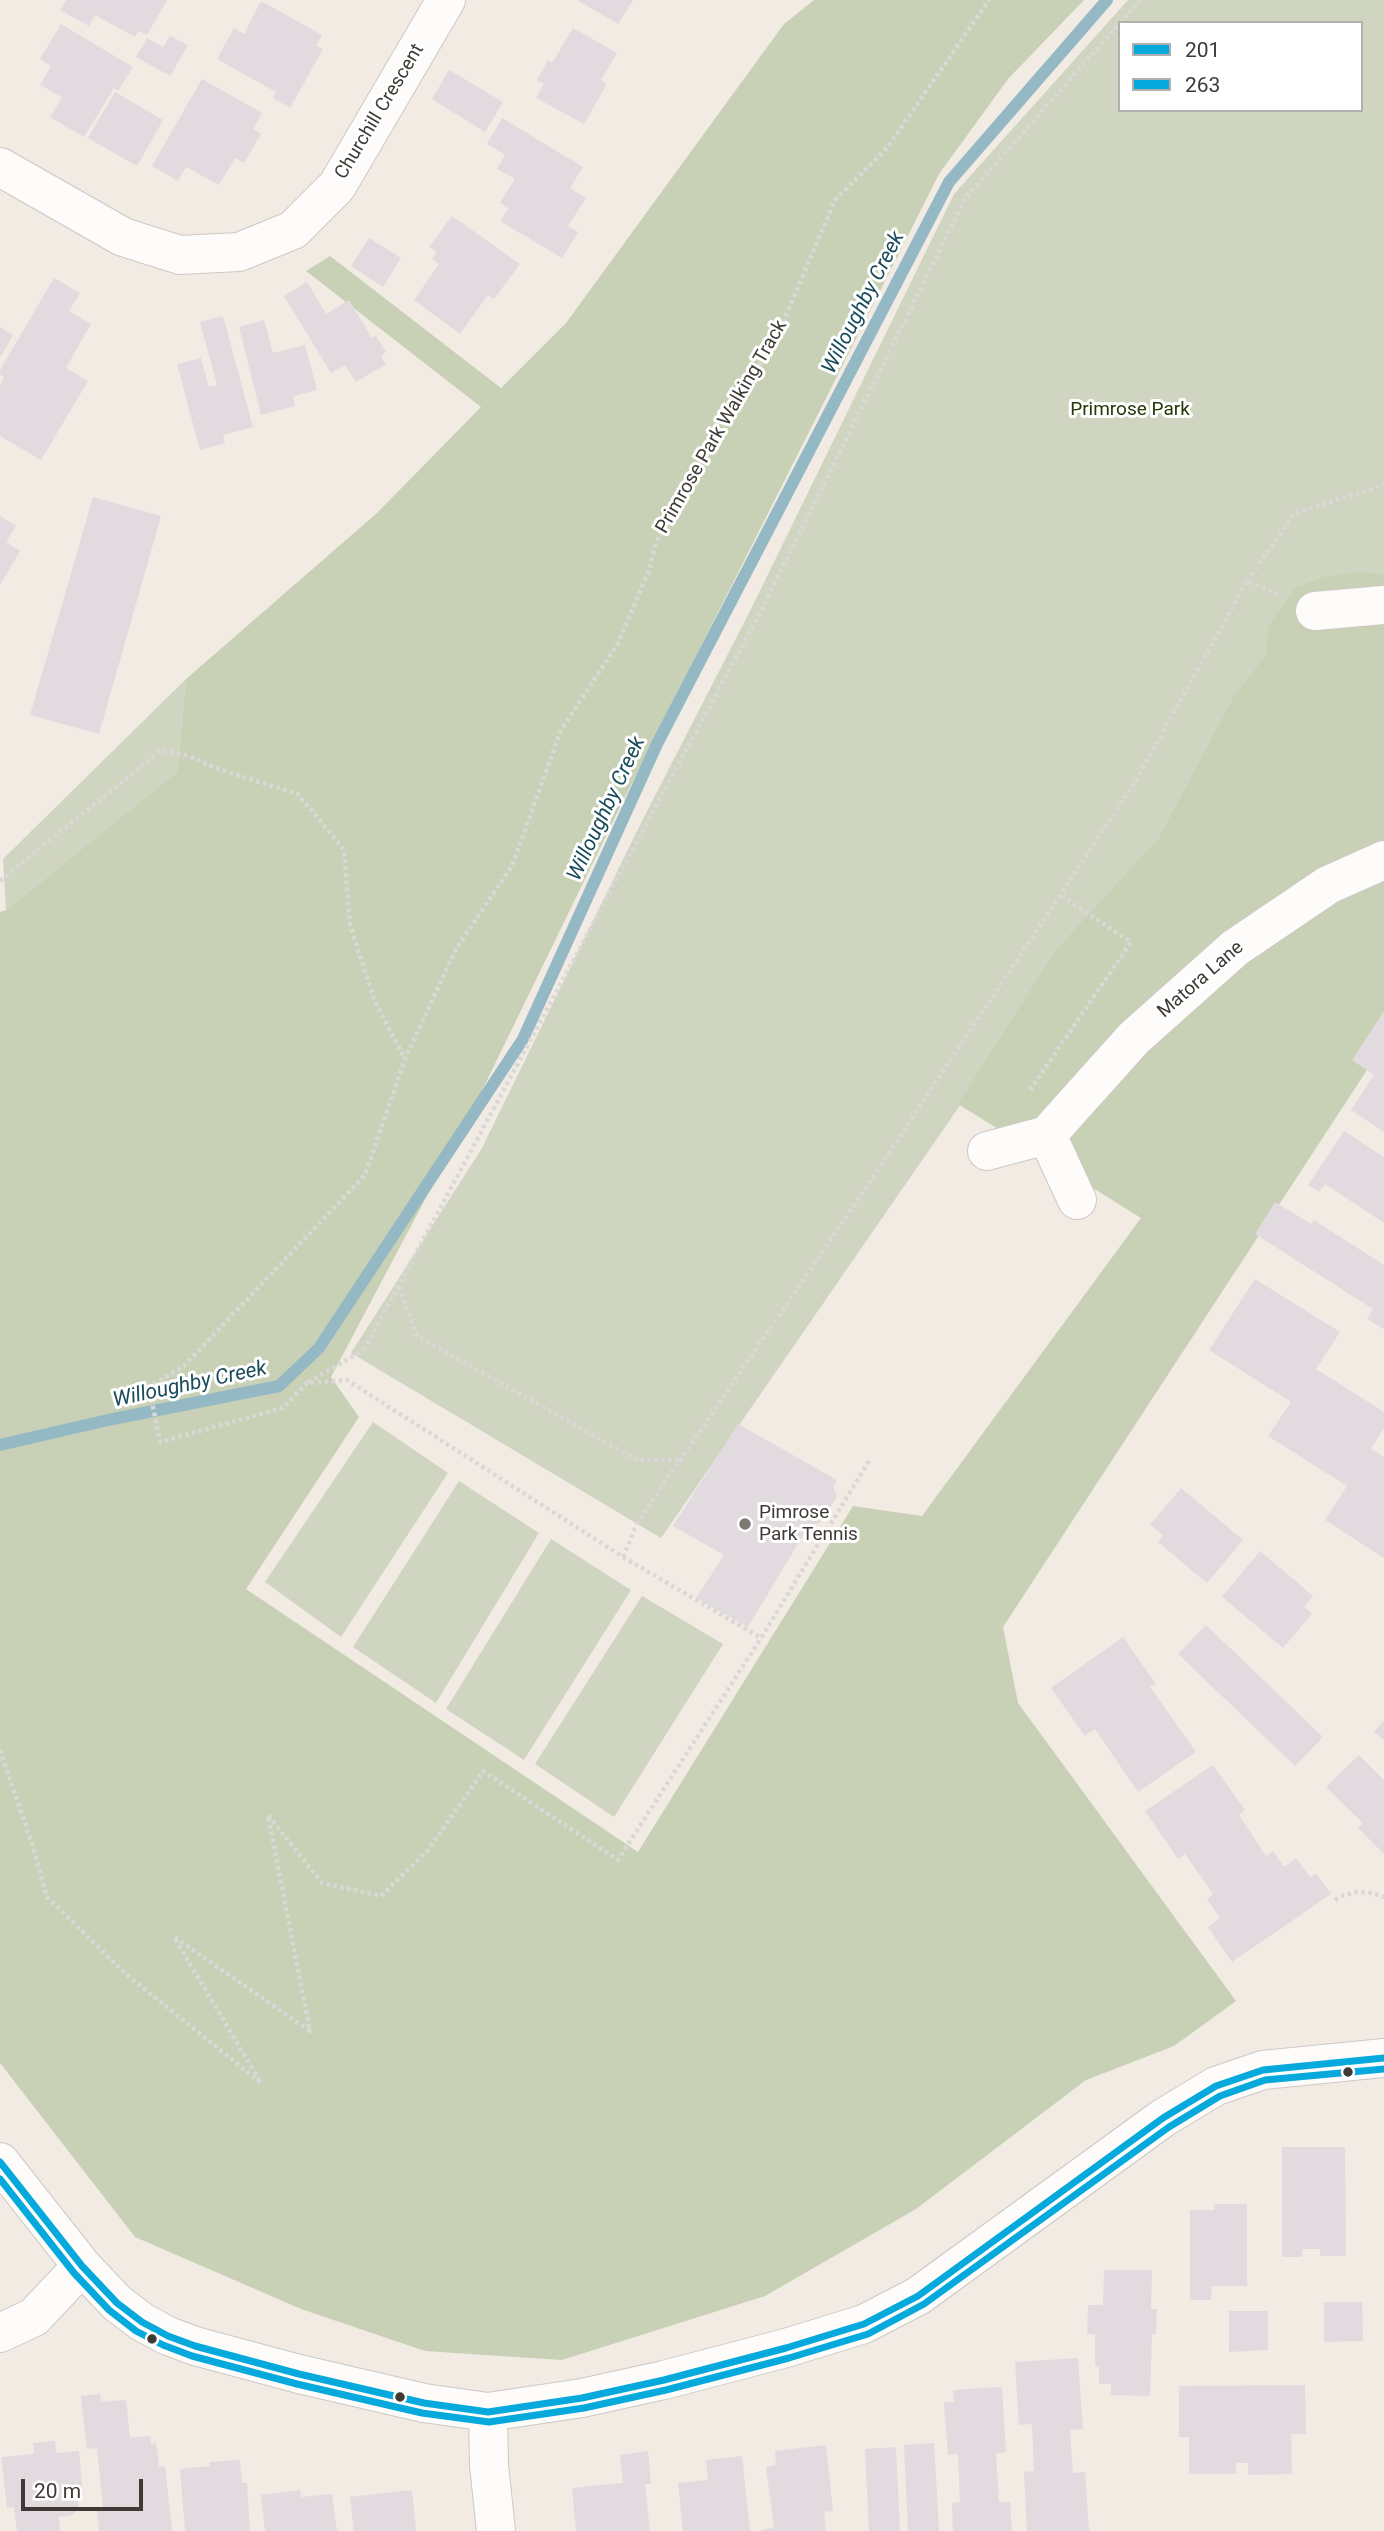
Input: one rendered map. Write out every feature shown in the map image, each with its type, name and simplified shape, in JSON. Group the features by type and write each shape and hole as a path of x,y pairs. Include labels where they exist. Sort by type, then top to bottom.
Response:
{"street":[{"name":"Churchill Crescent","path":"0,167 122,237 180,255 239,252 293,230 337,186 446,0"},
{"path":"1315,611 1384,606"},
{"name":"Matora Lane","path":"1047,1135 1134,1038 1235,948 1328,885 1384,860"},
{"path":"988,1151 1047,1135 1077,1200"},
{"path":"0,2162 82,2266 117,2303 142,2322 168,2336 299,2374 412,2400 488,2412 582,2398 664,2380 864,2324 918,2296 1163,2118 1216,2086 1263,2070 1384,2058"},
{"path":"0,2333 34,2317 82,2266"},
{"path":"488,2412 489,2465 496,2531"}],"path":[{"name":"Primrose Park Walking Track","path":"307,1383 283,1408 160,1442 149,1387 184,1366 365,1175 405,1059 456,949 512,866 561,730 617,645 648,573 656,542 779,332 835,200 887,148 989,0"},
{"path":"1122,21 1140,0"},
{"path":"307,1383 365,1350 762,608 966,197 1118,25"},
{"path":"623,1557 637,1523 845,1219 1135,782 1247,581 1295,513 1384,485"},
{"path":"1247,581 1315,611"},
{"path":"0,881 161,750 189,756 221,770 298,794 344,850 350,925 375,1002 405,1059"},
{"path":"1025,1096 1131,942 1060,895"},
{"path":"399,1287 417,1336 638,1460 680,1460"},
{"path":"307,1383 347,1380 623,1557 761,1638"},
{"path":"0,1750 47,1897 127,1975 261,2083 174,1937 310,2031 268,1815 321,1882 381,1896 428,1850 483,1771 618,1860 761,1638 869,1461"},
{"path":"1335,1900 1357,1892 1384,1897"}],"green space":[{"path":"814,0 1084,0 1008,79 939,174 623,801 474,1107 331,1377 359,1417 246,1589 638,1852 853,1506 922,1516 1141,1218 958,1104 1056,950 1159,838 1234,696 1267,654 1268,627 1295,588 1326,576 1362,572 1384,575 1384,1044 1003,1627 1018,1703 1236,2001 1174,2046 1086,2080 916,2209 765,2296 562,2360 425,2351 301,2309 135,2237 0,2063 0,912 6,910 177,772 186,679 377,513 481,407 306,271 330,256 501,388 566,323 784,24"},
{"name":"Primrose Park","path":"1128,0 1384,0 1384,589 1270,668 1241,758 970,1091 661,1538 351,1353 482,1148 640,825 751,609 954,194"},
{"path":"186,679 177,772 6,910 3,859"},
{"path":"373,1422 448,1473 341,1637 265,1582"},
{"path":"459,1481 539,1533 436,1703 353,1647"},
{"path":"551,1539 631,1590 524,1760 446,1709"},
{"path":"642,1596 723,1644 614,1817 535,1764"}],"building":[{"path":"66,0 167,0 147,35 139,31 135,37 95,15 89,26 60,10"},
{"path":"577,0 633,0 618,24"},
{"path":"261,1 322,35 316,46 323,49 290,108 273,98 276,92 217,59 234,28 244,34"},
{"path":"61,24 133,67 118,91 114,88 84,137 50,117 62,97 40,85 51,66 40,59"},
{"path":"573,28 617,53 601,80 607,84 584,124 536,98 544,84 537,80 548,60 552,63"},
{"path":"170,36 188,45 170,76 136,57 147,38 163,47"},
{"path":"449,70 503,102 485,132 432,99"},
{"path":"202,79 262,113 253,129 261,134 244,163 235,158 219,185 186,167 178,181 152,166"},
{"path":"115,92 163,120 137,166 88,138"},
{"path":"502,118 583,167 570,188 586,198 568,226 578,232 562,258 500,221 509,208 500,203 515,179 497,169 505,155 487,144"},
{"path":"452,216 520,264 494,299 488,295 460,334 414,300 439,264 432,259 437,252 429,247"},
{"path":"369,238 401,258 383,287 351,266"},
{"path":"54,278 80,293 69,311 91,324 66,368 88,381 41,460 0,436 0,385 4,377 0,375 0,370"},
{"path":"307,282 326,314 349,300 372,338 376,336 386,352 381,356 386,364 356,382 345,365 331,373 284,296"},
{"path":"223,316 253,427 223,435 225,443 200,450 177,364 201,358 209,387 217,385 200,322"},
{"path":"264,320 273,353 305,345 317,390 293,396 295,406 261,415 239,327"},
{"path":"0,327 13,335 0,358"},
{"path":"93,497 161,516 99,734 30,715"},
{"path":"0,516 16,526 6,542 20,551 0,585"},
{"path":"1384,1011 1384,1132 1351,1110 1374,1075 1352,1060"},
{"path":"1344,1131 1384,1157 1384,1223 1325,1184 1319,1192 1308,1185"},
{"path":"1275,1202 1311,1224 1314,1220 1384,1265 1384,1329 1367,1319 1373,1309 1255,1234"},
{"path":"1255,1279 1340,1332 1316,1369 1384,1412 1384,1428 1371,1449 1384,1457 1384,1558 1325,1520 1347,1486 1268,1436 1291,1402 1209,1350"},
{"name":"Pimrose Park Tennis","path":"738,1424 837,1480 833,1486 837,1497 820,1523 808,1527 748,1627 696,1598 724,1555 673,1526"},
{"path":"1181,1488 1243,1540 1207,1583 1158,1542 1163,1535 1150,1525"},
{"path":"1260,1551 1313,1596 1304,1607 1312,1614 1283,1648 1222,1597"},
{"path":"1206,1625 1323,1737 1295,1766 1178,1654"},
{"path":"1123,1637 1156,1684 1150,1687 1196,1752 1138,1792 1095,1729 1085,1736 1051,1688"},
{"path":"1384,1720 1384,1740 1374,1732"},
{"path":"1359,1755 1384,1780 1384,1854 1358,1828 1363,1823 1326,1787"},
{"path":"1213,1765 1245,1810 1239,1815 1266,1856 1273,1851 1284,1867 1296,1858 1310,1877 1316,1873 1331,1894 1232,1962 1208,1927 1220,1918 1207,1899 1213,1894 1185,1854 1178,1859 1145,1811"},
{"path":"1282,2147 1345,2147 1346,2256 1320,2256 1320,2249 1302,2249 1302,2257 1282,2257"},
{"path":"1214,2204 1247,2204 1247,2286 1212,2286 1211,2300 1190,2300 1190,2210 1215,2210"},
{"path":"1104,2270 1152,2270 1151,2309 1157,2309 1156,2334 1152,2334 1150,2396 1111,2395 1111,2384 1099,2384 1099,2366 1095,2366 1095,2334 1087,2334 1088,2305 1103,2305"},
{"path":"1324,2302 1362,2302 1363,2341 1324,2342"},
{"path":"1229,2311 1268,2311 1268,2350 1229,2352"},
{"path":"1078,2358 1083,2429 1070,2430 1073,2473 1085,2472 1089,2531 1027,2531 1024,2472 1034,2471 1032,2424 1019,2425 1015,2362"},
{"path":"1305,2385 1306,2434 1291,2434 1292,2474 1248,2475 1248,2463 1236,2463 1236,2474 1189,2474 1189,2437 1179,2437 1179,2386"},
{"path":"1002,2387 1006,2452 996,2454 999,2502 1010,2502 1012,2531 953,2531 952,2503 960,2502 958,2454 948,2455 944,2402 954,2402 953,2390"},
{"path":"100,2394 101,2402 126,2400 130,2438 150,2436 151,2444 156,2443 159,2467 165,2466 172,2531 99,2531 97,2509 103,2508 97,2448 87,2449 81,2396"},
{"path":"55,2441 56,2453 79,2451 83,2495 77,2496 79,2508 73,2515 59,2517 60,2531 17,2531 14,2507 7,2508 1,2457 34,2454 33,2443"},
{"path":"934,2443 939,2531 908,2531 904,2445"},
{"path":"826,2445 833,2511 824,2512 826,2531 760,2531 774,2527 766,2467 776,2465 775,2451"},
{"path":"896,2447 900,2531 869,2531 865,2449"},
{"path":"648,2451 651,2484 645,2484 650,2531 576,2531 572,2488 623,2483 620,2455"},
{"path":"742,2456 750,2531 683,2531 678,2483 708,2480 706,2460"},
{"path":"240,2460 242,2483 247,2483 250,2531 185,2531 180,2469 210,2466 209,2462"},
{"path":"300,2490 301,2497 332,2494 337,2531 265,2531 261,2495"},
{"path":"412,2490 416,2531 354,2531 350,2497"}],"waterway":[{"name":"Willoughby Creek","path":"0,1445 108,1420 279,1386 319,1348 523,1039 657,744 949,182 1107,0"}],"transit line":[{"name":"201","path":"0,2162 82,2266 117,2303 142,2322 168,2336 299,2374 424,2403 488,2412 582,2398 664,2380 864,2324 918,2296 1163,2118 1216,2086 1263,2070 1384,2058"},
{"name":"263","path":"0,2179 74,2273 109,2310 136,2331 163,2345 192,2356 297,2384 422,2413 489,2422 584,2408 666,2390 868,2334 924,2304 1169,2127 1220,2096 1265,2080 1384,2069"}],"place":[{"name":"Pimrose Park Tennis","path":"745,1524"}]}
